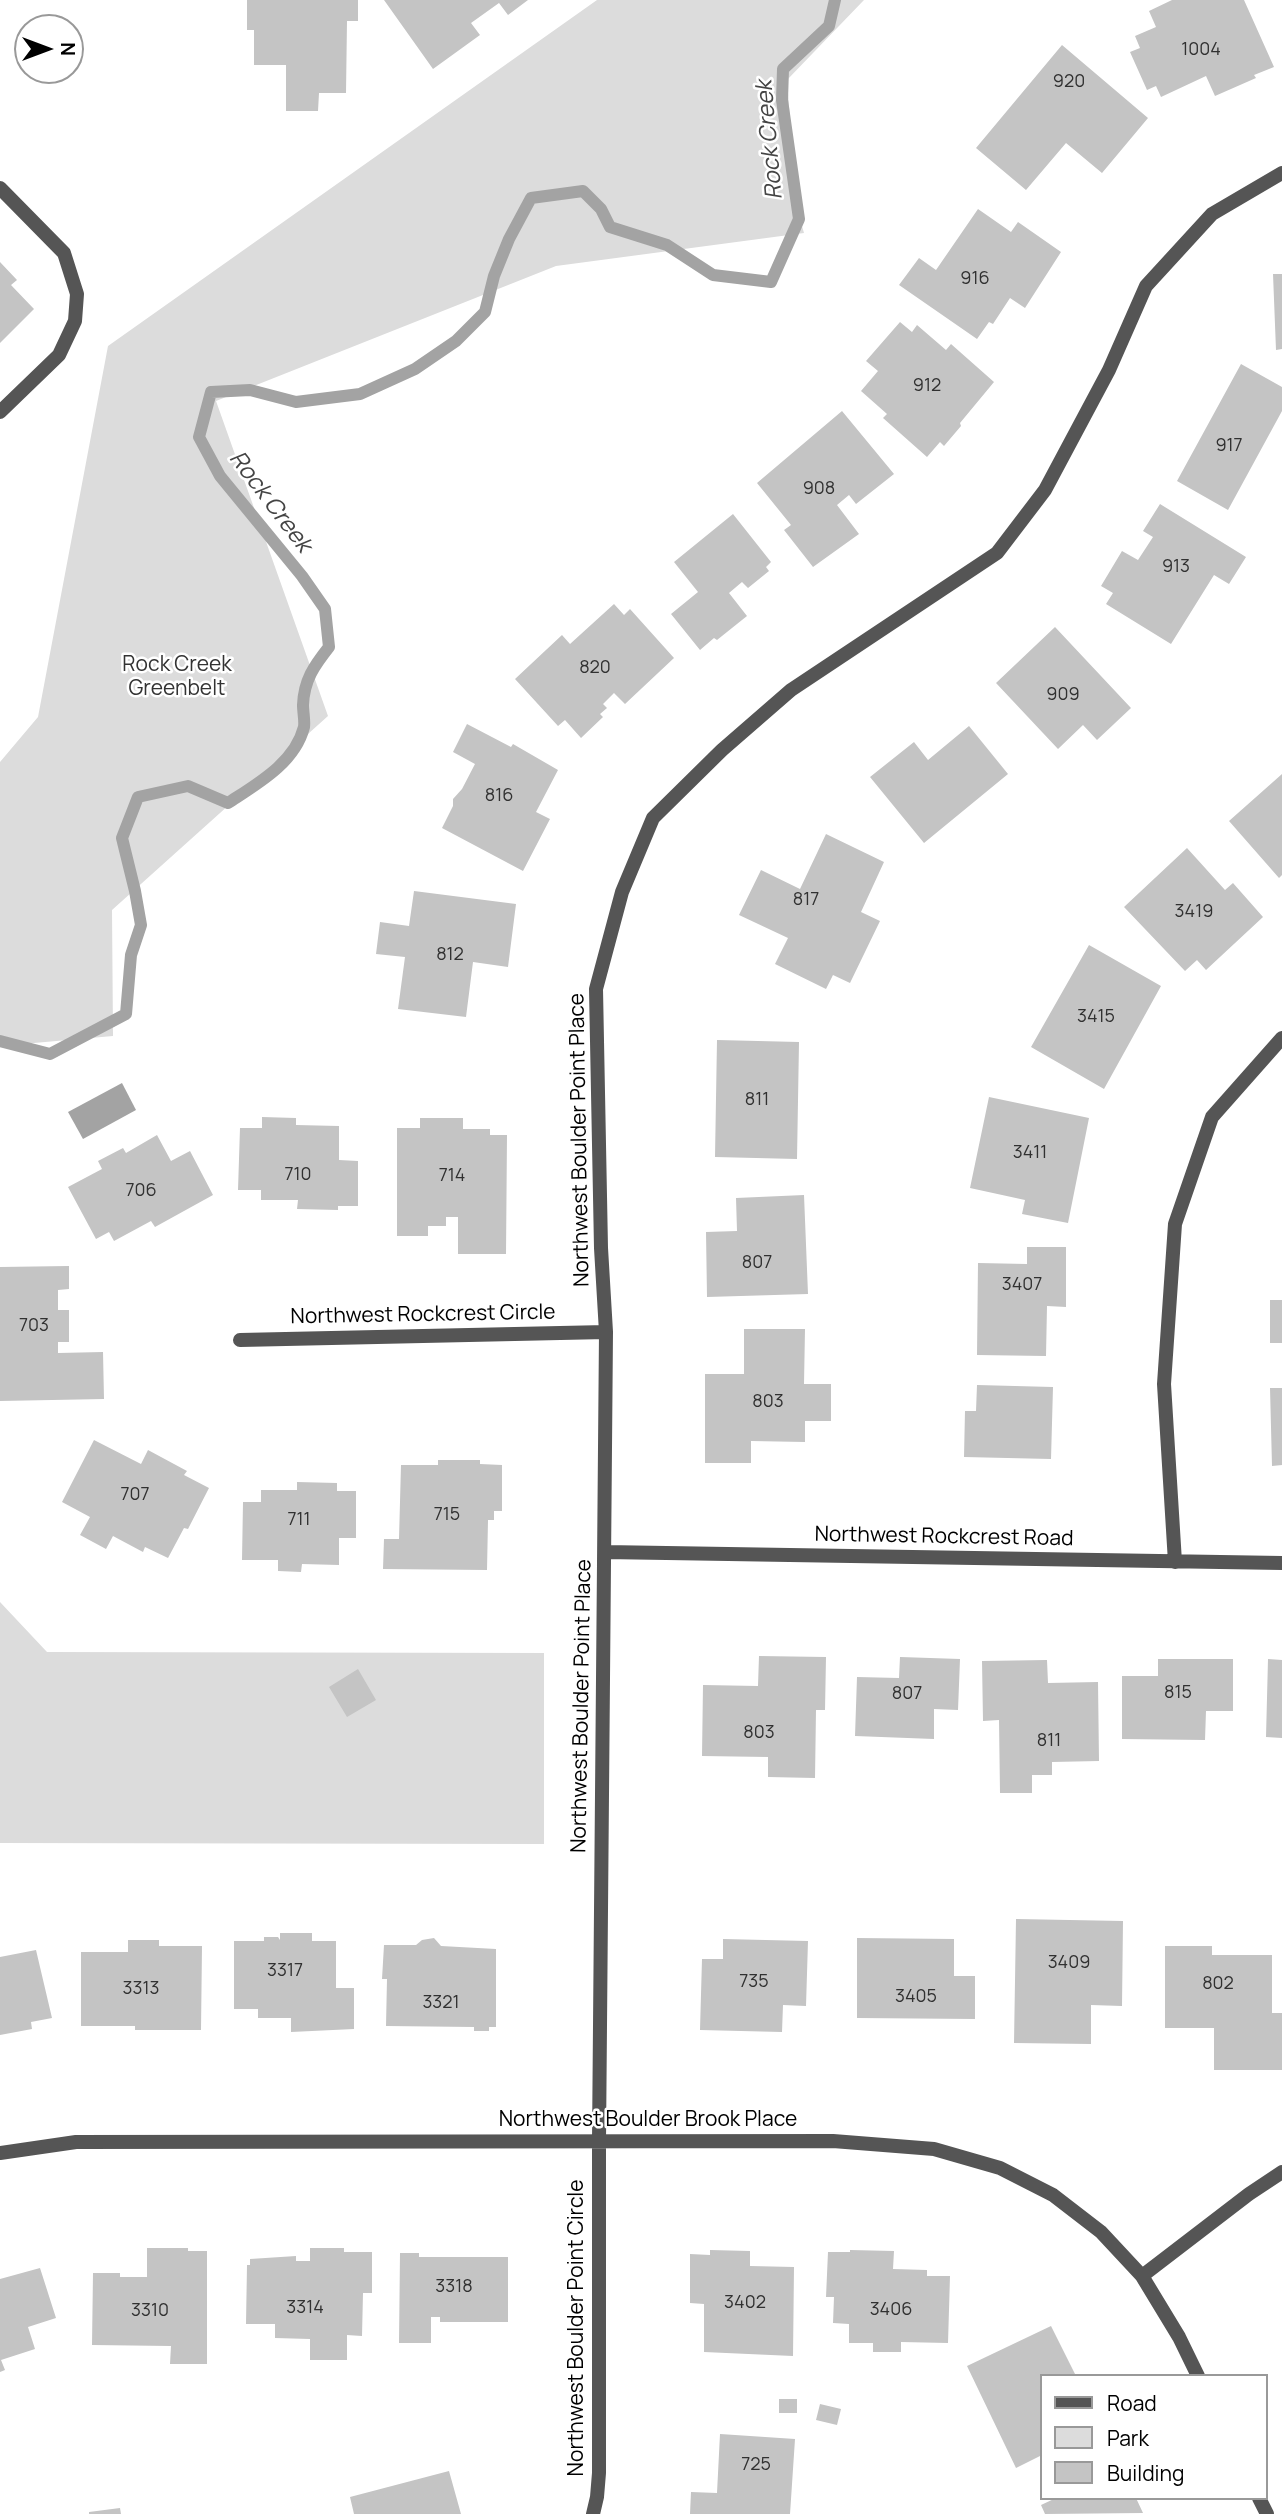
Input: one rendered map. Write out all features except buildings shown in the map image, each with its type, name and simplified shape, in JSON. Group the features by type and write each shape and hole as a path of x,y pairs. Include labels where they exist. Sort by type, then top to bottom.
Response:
{"street":[{"name":"Northwest Boulder Point Place","path":"599,2141 606,1332 601,1248 596,989 622,892 653,818 722,750 791,690 997,553 1045,489 1109,370 1146,286 1212,214 1282,173"},
{"path":"0,188 64,253 77,294 75,321 59,355 0,412"},
{"path":"1175,1562 1164,1384 1175,1224 1212,1117 1282,1038"},
{"name":"Northwest Rockcrest Circle","path":"240,1340 606,1332"},
{"name":"Northwest Rockcrest Road","path":"605,1552 1282,1563"},
{"name":"Northwest Boulder Point Circle","path":"593,2514 599,2473 599,2141"},
{"name":"Northwest Boulder Brook Place","path":"0,2153 76,2142 834,2141 934,2149 1000,2168 1053,2195 1101,2232 1142,2276 1179,2337 1197,2374"},
{"path":"1142,2276 1249,2193 1282,2172"}],"green space":[{"name":"Rock Creek Greenbelt","path":"597,0 864,0 787,80 797,209 804,233 556,266 216,401 328,716 112,910 113,1036 0,1046 0,762 38,717 108,346"},
{"path":"0,1602 47,1652 544,1653 544,1844 0,1843"}],"shaded area":[{"path":"122,1083 136,1110 83,1139 68,1112"}],"waterway":[{"name":"Rock Creek","path":"0,1041 50,1054 126,1014 131,955 141,925 122,838 138,797 188,786 228,803 284,762 299,740 304,727 305,688 314,667 329,647 325,609 302,576 220,476 199,437 211,392 250,390 296,402 360,394 415,369 456,341 485,312 494,276 509,239 531,198 583,191 601,209 610,227 667,245 713,275 771,282 799,219 782,100 783,69 829,26 835,0"}]}
